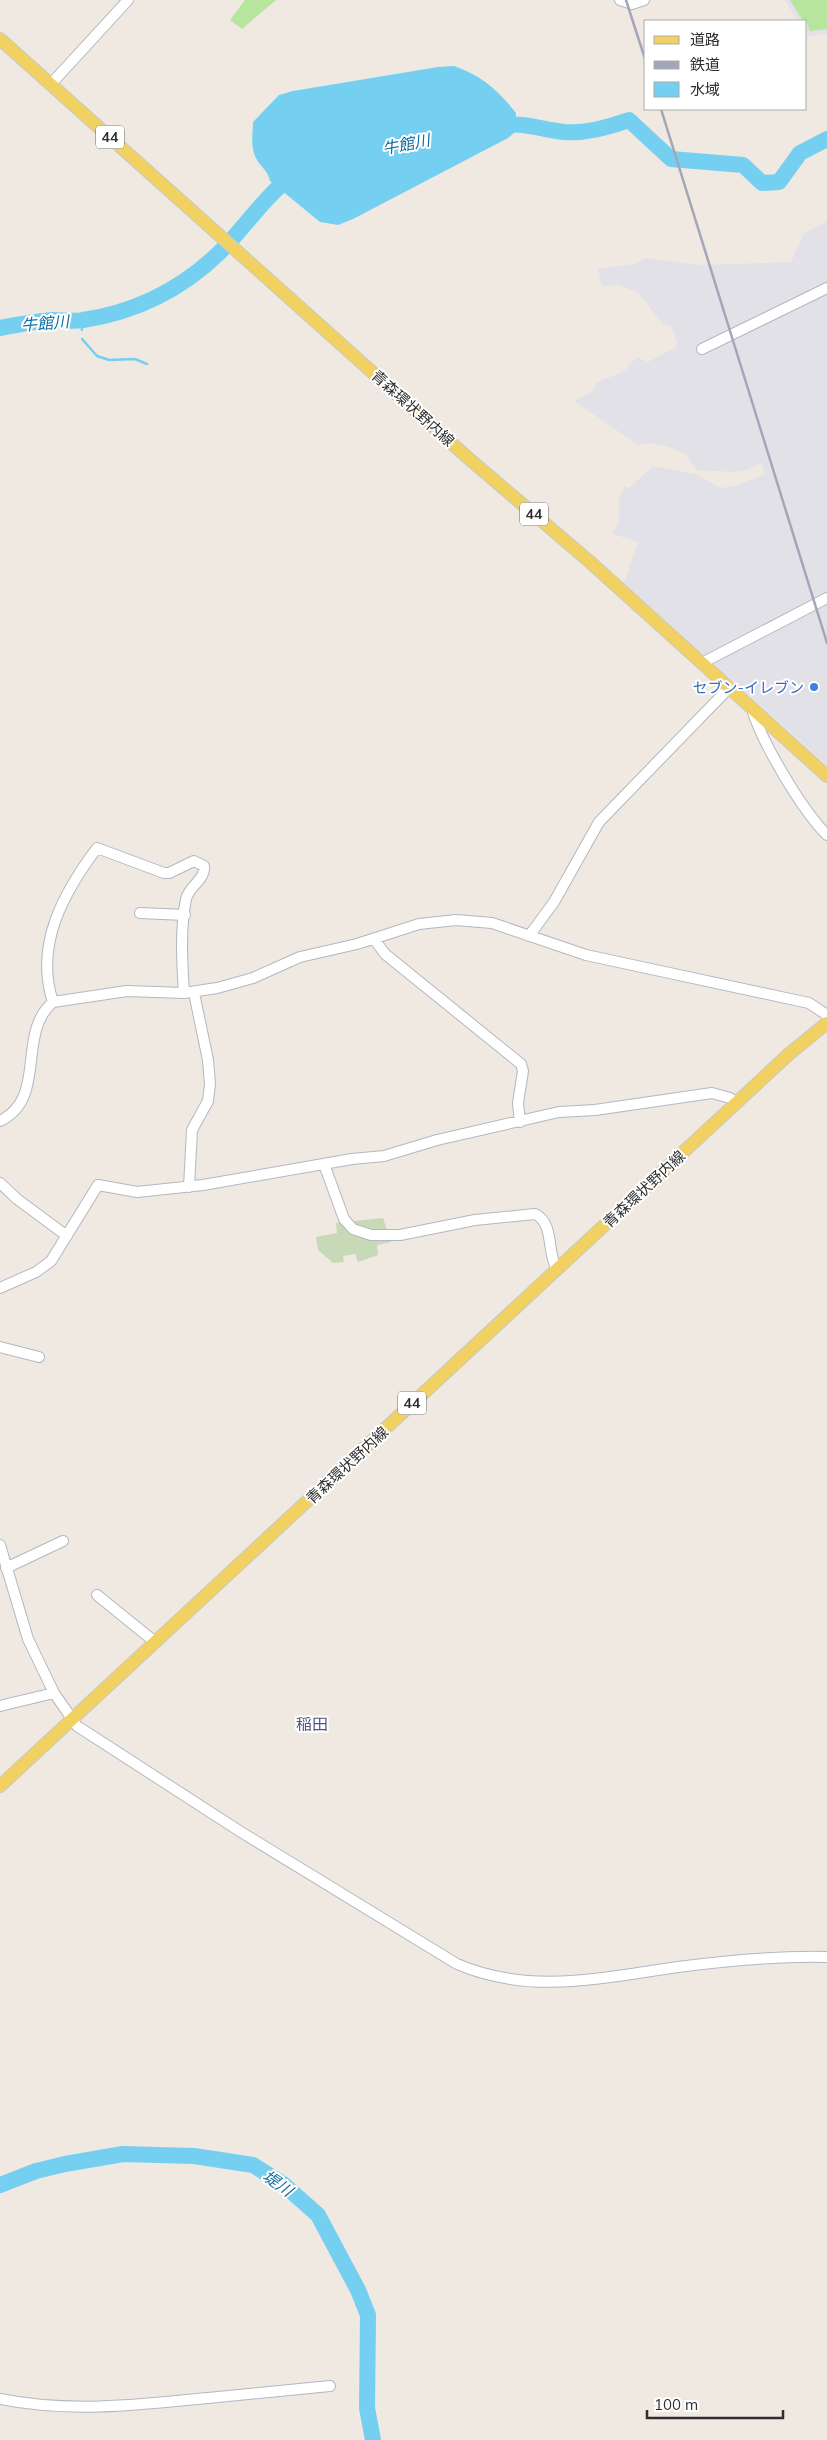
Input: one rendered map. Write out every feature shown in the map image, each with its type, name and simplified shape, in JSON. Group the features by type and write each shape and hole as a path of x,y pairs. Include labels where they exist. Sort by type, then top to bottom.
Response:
{"main road":[{"name":"青森環状野内線","path":"0,39 827,776"},
{"name":"青森環状野内線","path":"0,1786 737,1102 827,1023"}],"street":[{"path":"52,84 128,0"},
{"path":"620,0 632,4 644,0"},
{"path":"702,349 827,288"},
{"path":"702,663 827,598"},
{"path":"529,936 554,902 599,822 729,688"},
{"path":"752,709 762,733 807,812 827,835"},
{"path":"53,1002 48,963 56,917 64,897 97,848 164,873 169,873 190,862 202,863 205,871 188,893 183,938 189,993 208,1060 210,1084 208,1101 192,1130 189,1187"},
{"path":"140,913 185,915"},
{"path":"0,1121 13,1112 24,1096 30,1072 34,1032 53,1002 127,991 189,993 241,982 300,957 374,939 419,924 442,920 492,923 586,955 809,1002 827,1015"},
{"path":"374,939 385,954 521,1064 523,1071 518,1103 520,1122"},
{"path":"0,1288 45,1267 67,1236 98,1185 137,1192 189,1187 324,1164 384,1156 430,1142 559,1112 595,1110 712,1093 737,1102"},
{"path":"324,1164 344,1219 353,1229 371,1235 390,1236 475,1220 535,1214 541,1217 548,1229 552,1260 557,1269"},
{"path":"0,1183 17,1199 67,1236"},
{"path":"0,1347 39,1357"},
{"path":"6,1568 63,1542"},
{"path":"0,1545 28,1639 54,1693 71,1720 85,1734 440,1954 467,1968 518,1980 568,1983 687,1965 789,1956 827,1957"},
{"path":"97,1594 155,1642"},
{"path":"0,1706 54,1693"},
{"path":"0,2399 62,2407 96,2407 158,2404 330,2386"}],"shaded area":[{"path":"785,0 827,0 827,33 807,37 807,20 797,20"},
{"path":"827,222 827,765 624,583 638,542 613,534 619,521 619,500 624,486 629,488 653,466 695,474 721,488 736,486 765,474 761,463 747,470 733,472 697,470 685,454 669,447 651,443 638,445 574,401 593,391 597,382 623,372 637,357 648,362 676,347 677,341 671,326 663,324 638,293 619,285 602,286 598,269 634,264 646,258 700,265 791,262 804,233"}],"green space":[{"path":"245,0 276,0 242,29 230,20"},
{"path":"790,0 827,0 827,29 810,31 807,20 802,20"},
{"path":"383,1218 391,1242 377,1245 378,1255 358,1262 355,1254 343,1256 344,1262 333,1263 318,1250 316,1237 337,1233 336,1223"}],"water":[{"path":"454,66 481,79 503,97 516,113 515,132 508,138 353,219 338,225 320,222 270,181 268,174 254,154 252,145 253,122 279,95 293,91"}],"waterway":[{"name":"牛館川","path":"495,126 513,124 564,132 581,132 629,120 671,159 743,165 762,183 779,182 800,153 827,139"},
{"name":"牛館川","path":"0,328 40,321 79,321 122,311 157,297 190,278 205,266 220,252 273,192 293,175"},
{"path":"81,321 82,330"},
{"path":"82,339 97,356 109,360 135,359 147,364"},
{"name":"堤川","path":"0,2185 36,2171 123,2154 194,2156 253,2165 283,2184 318,2215 358,2290 368,2315 367,2408 373,2440"}],"railway":[{"path":"626,0 644,56"},
{"path":"661,110 827,643"}],"place":[{"name":"セブン-イレブン","path":"814,687"}],"district":[{"name":"稲田","path":"312,1724"}]}
